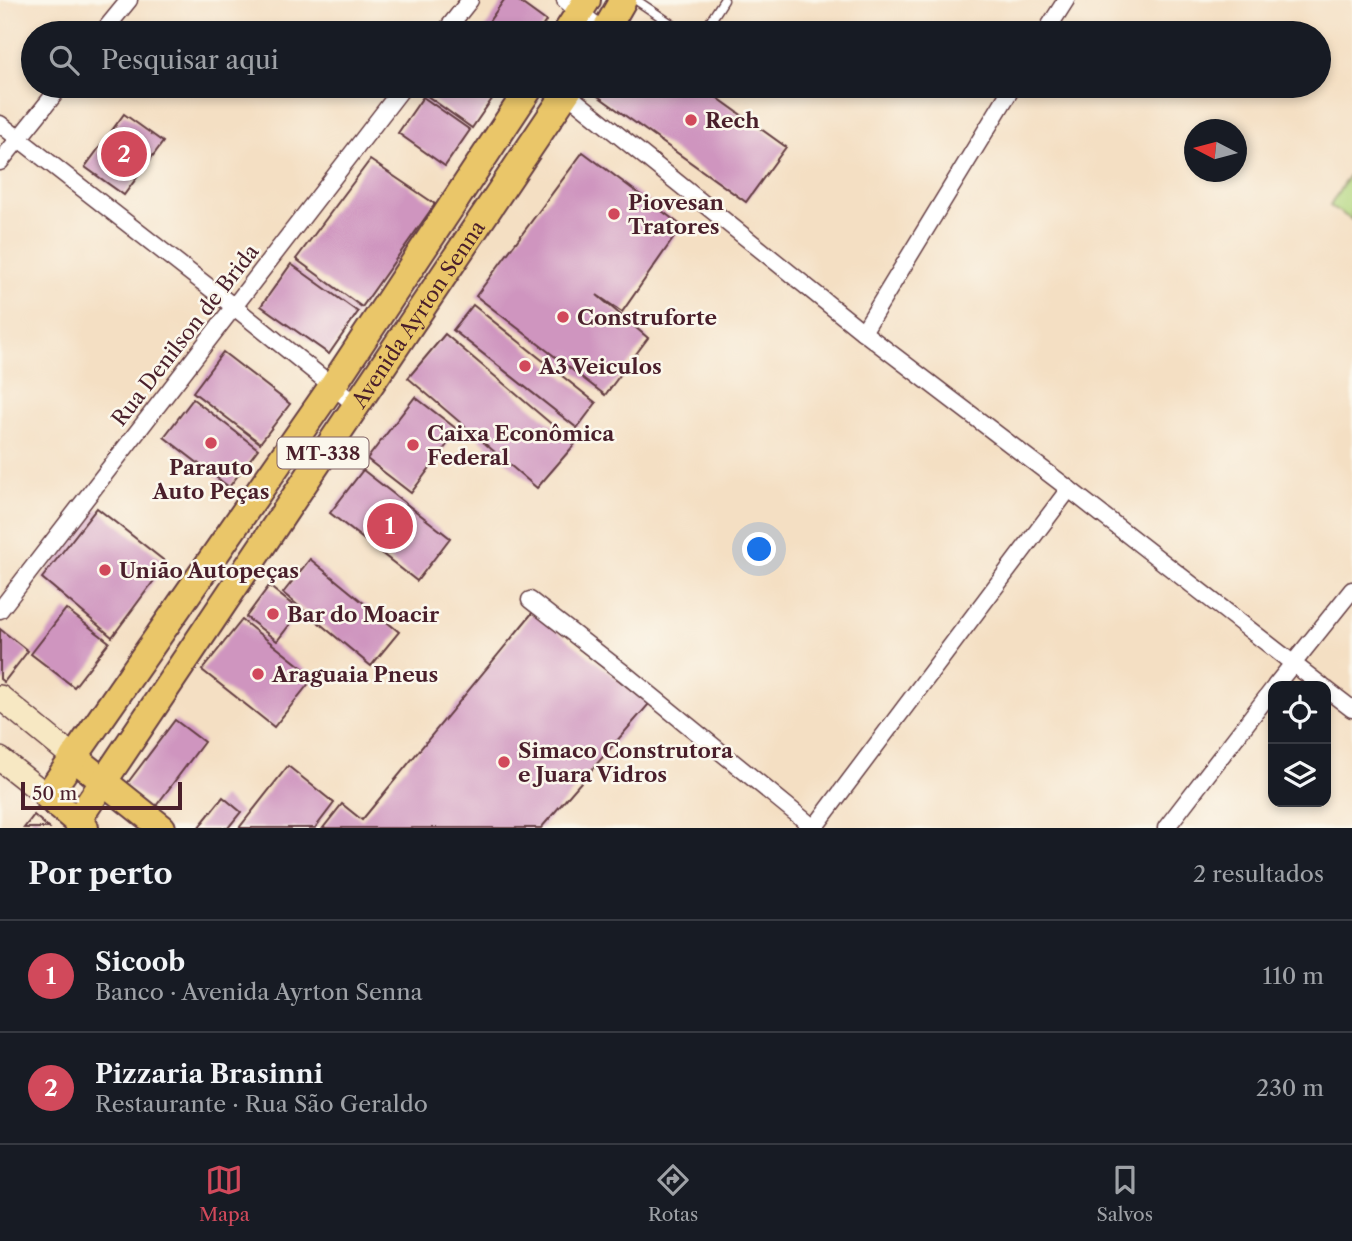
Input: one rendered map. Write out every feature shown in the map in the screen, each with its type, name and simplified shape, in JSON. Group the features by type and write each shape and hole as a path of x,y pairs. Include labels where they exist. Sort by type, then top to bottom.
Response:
{"main road":[{"path":"611,21 623,0"},
{"name":"Avenida Ayrton Senna","path":"47,796 333,385 523,98"},
{"name":"Avenida Ayrton Senna","path":"81,824 103,781 558,98"},
{"path":"178,607 206,627"},
{"path":"0,697 162,828"},
{"path":"0,760 81,824"}],"street":[{"path":"112,21 129,0"},
{"path":"453,21 470,0"},
{"path":"1053,21 1066,0"},
{"path":"0,162 51,98"},
{"name":"Rua Denilson de Brida","path":"0,610 395,98"},
{"path":"577,98 863,332 1315,681"},
{"path":"863,332 1006,98"},
{"path":"0,124 356,405"},
{"path":"530,600 814,828 1069,489"},
{"path":"1279,681 1352,590"},
{"path":"1331,693 1352,709"},
{"path":"1166,828 1268,695"}],"lane":[{"path":"636,0 667,21"},
{"path":"711,21 724,0"}],"green space":[{"path":"1352,170 1352,220 1330,206"}],"building":[{"path":"504,0 517,0 546,21 489,21"},
{"path":"422,98 470,130 445,166 398,133"},
{"path":"430,98 493,98 472,128"},
{"name":"Rech","path":"601,98 718,98 786,147 746,202"},
{"path":"124,114 163,142 124,195 85,167"},
{"path":"583,152 682,226 622,312 597,295 648,338 605,395 476,296"},
{"path":"370,160 435,204 362,307 296,259"},
{"path":"291,264 358,312 329,354 261,306"},
{"name":"A3 Veiculos","path":"473,305 596,403 577,428 453,330"},
{"path":"445,334 575,444 537,488 408,378"},
{"path":"223,352 290,404 260,443 193,392"},
{"name":"Caixa Econômica Federal","path":"415,397 458,430 411,493 367,459"},
{"name":"Parauto Auto Peças","path":"193,399 258,449 229,487 164,437"},
{"path":"363,470 450,538 417,581 330,513"},
{"name":"União Autopeças","path":"97,508 167,563 112,637 42,578"},
{"path":"310,559 399,632 371,666 283,593"},
{"name":"Bar do Moacir","path":"269,586 300,611 277,641 246,617"},
{"path":"66,609 109,642 74,687 31,654"},
{"name":"Simaco Construtora e Juara Vidros","path":"533,612 649,704 541,828 323,828 342,804 362,820"},
{"name":"Araguaia Pneus","path":"242,620 314,677 274,727 202,670"},
{"path":"0,629 28,651 4,682 0,679"},
{"path":"175,720 204,742 156,806 126,785"},
{"path":"288,766 334,803 315,828 239,828"},
{"path":"223,797 241,812 228,828 198,828"},
{"path":"34,815 49,828 24,828"}],"place":[{"name":"Rech","path":"691,120"},
{"name":"Pizzaria Brasinni","path":"124,154"},
{"name":"Piovesan Tratores","path":"614,214"},
{"name":"Construforte","path":"563,317"},
{"name":"A3 Veiculos","path":"525,366"},
{"name":"Parauto Auto Peças","path":"211,443"},
{"name":"Caixa Econômica Federal","path":"413,445"},
{"name":"Sicoob","path":"390,526"},
{"name":"União Autopeças","path":"105,570"},
{"name":"Bar do Moacir","path":"273,614"},
{"name":"Araguaia Pneus","path":"258,674"},
{"name":"Simaco Construtora e Juara Vidros","path":"504,762"}]}
